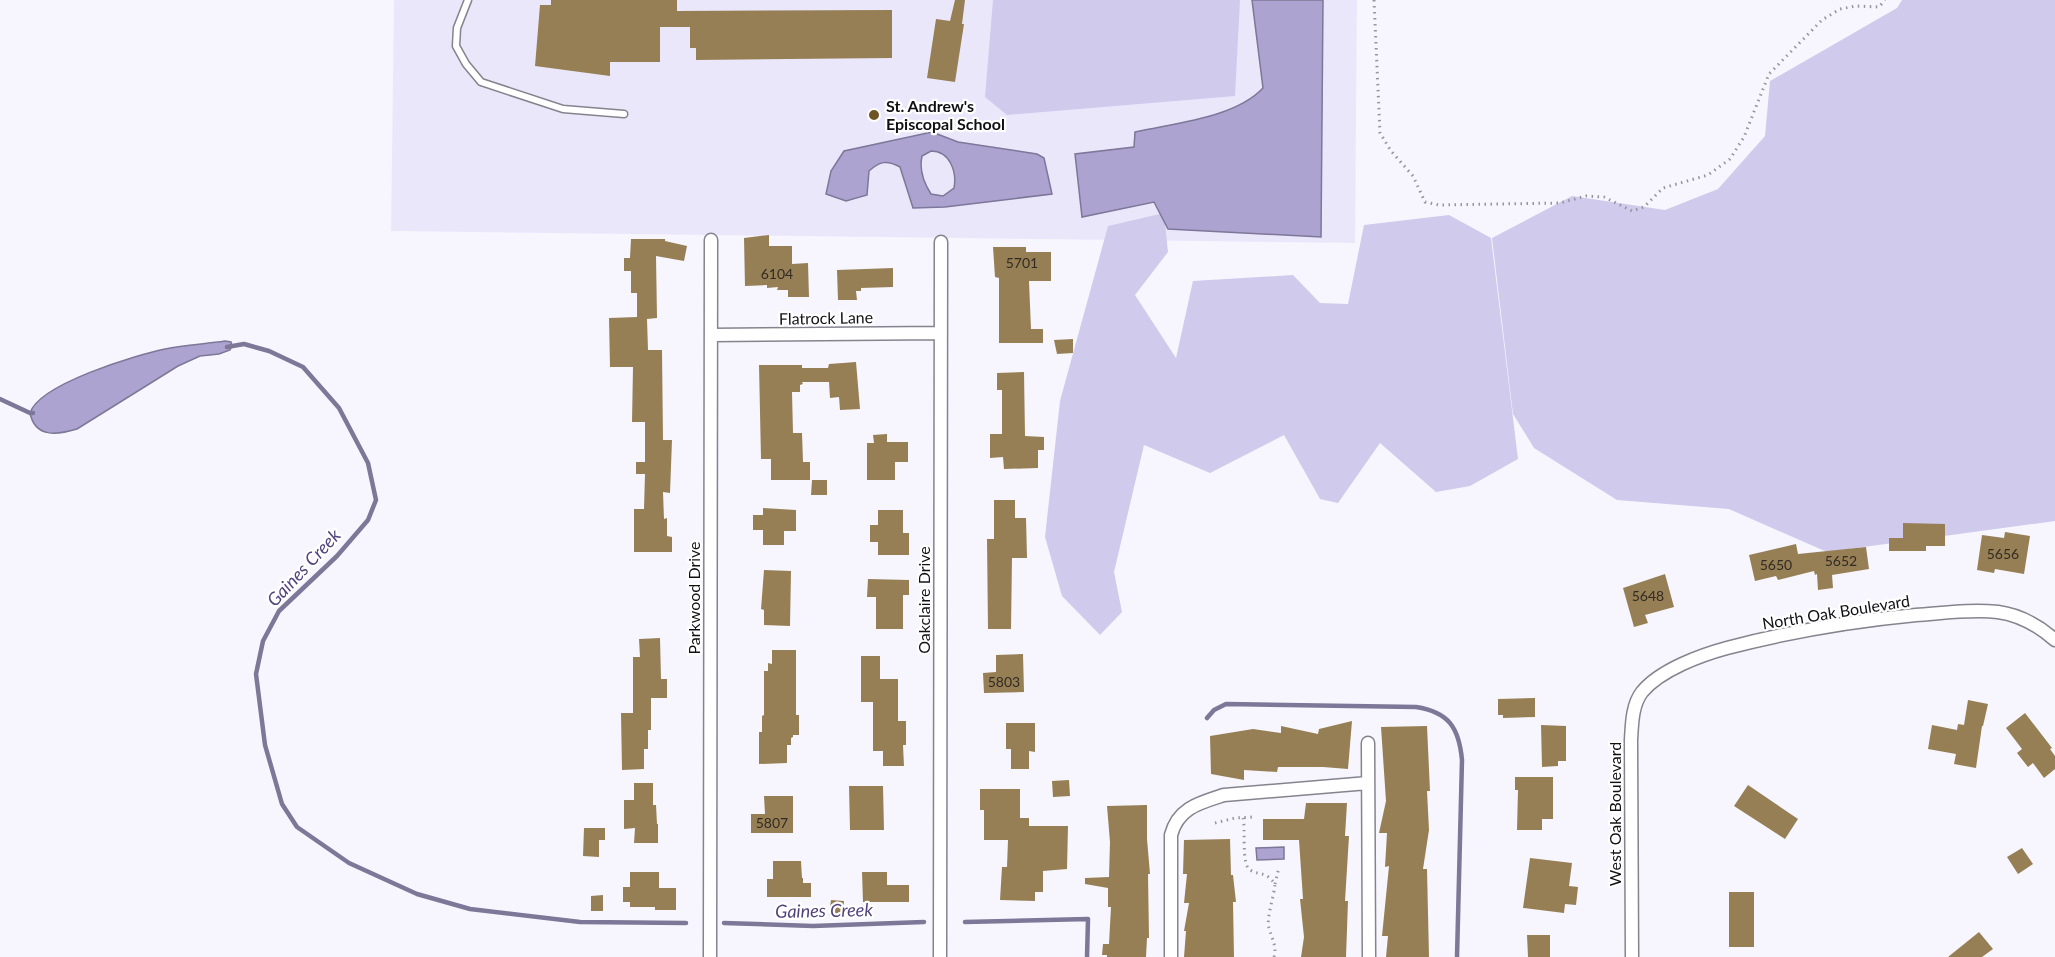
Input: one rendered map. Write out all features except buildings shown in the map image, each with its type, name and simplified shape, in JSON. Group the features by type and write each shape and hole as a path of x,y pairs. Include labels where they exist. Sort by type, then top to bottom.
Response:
{"street":[{"name":"Parkwood Drive","path":"710,957 711,240"},
{"name":"Oakclaire Drive","path":"940,243 940,957"},
{"name":"Flatrock Lane","path":"711,335 941,333"},
{"name":"North Oak Boulevard","path":"1656,679 1683,664 1725,649 1810,631 1889,618 1968,610 2001,612 2027,620 2055,640"},
{"name":"West Oak Boulevard","path":"1632,957 1631,740 1634,710 1641,693 1656,679"},
{"path":"1368,743 1369,957"},
{"path":"1171,957 1171,835 1179,816 1205,801 1224,795 1368,783"}],"lane":[{"path":"468,0 457,28 456,46 481,82 563,109 624,114"}],"path":[{"path":"1374,0 1380,133 1384,142 1413,176 1425,202 1439,205 1560,203 1586,196 1604,196 1632,211 1644,207 1663,188 1708,175 1730,159 1744,136 1769,74 1822,20 1840,9 1856,6 1879,7 1885,0"},
{"path":"1215,823 1254,817"},
{"path":"1243,818 1244,859 1247,867 1250,870 1264,873 1275,884"},
{"path":"1274,957 1275,945 1268,921 1280,867"}],"shaded area":[{"name":"St. Andrew's Episcopal School","path":"394,0 1357,0 1355,243 391,231"},
{"path":"993,0 1240,0 1235,96 1007,115 985,97"},
{"path":"1252,0 1323,0 1321,237 1168,229 1154,202 1082,217 1075,154 1134,147 1135,132 1220,113 1251,98 1263,88"},
{"path":"1902,0 2055,0 2055,521 1827,552 1729,509 1617,500 1534,448 1513,414 1492,238 1572,196 1665,210 1718,189 1765,136 1770,81 1897,8"},
{"path":"932,132 958,142 1037,154 1044,158 1052,194 945,207 913,208 900,167 884,163 869,171 867,195 846,201 826,194 831,171 844,151","holes":["931,151 938,152 951,164 955,182 954,188 943,196 931,194 922,171 922,156"]},
{"path":"1164,213 1168,252 1135,295 1176,358 1193,281 1293,275 1320,303 1348,304 1364,225 1449,215 1491,238 1518,459 1470,486 1436,492 1380,443 1338,503 1320,499 1284,435 1210,473 1144,445 1114,572 1122,612 1100,635 1062,596 1045,537 1060,401 1108,226"},
{"path":"231,342 230,350 200,356 178,366 77,429 62,433 48,433 37,427 33,421 30,413 37,402 51,392 90,372 165,349"},
{"path":"1284,847 1284,859 1257,860 1256,848"}],"waterway":[{"name":"Gaines Creek","path":"227,347 244,344 269,351 303,367 339,408 368,463 376,500 368,520 337,556 279,611 263,641 256,674 265,745 282,804 297,827 349,863 417,894 470,909 580,922 686,923"},
{"name":"Gaines Creek","path":"0,399 33,413"},
{"path":"1207,718 1214,710 1226,704 1416,707 1437,713 1450,723 1458,739 1462,760 1457,957"},
{"name":"Gaines Creek","path":"965,922 1088,919 1087,957"},
{"name":"Gaines Creek","path":"724,923 813,926 924,922"}],"place":[{"name":"St. Andrew's Episcopal School","path":"874,115"}]}
